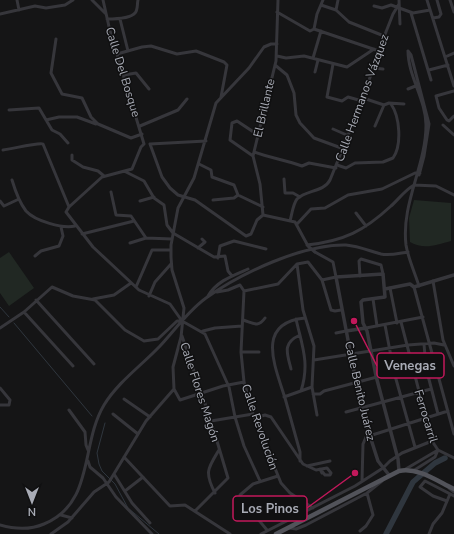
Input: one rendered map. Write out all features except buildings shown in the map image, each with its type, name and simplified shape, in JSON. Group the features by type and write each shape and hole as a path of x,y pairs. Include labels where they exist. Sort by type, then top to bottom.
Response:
{"main road":[{"path":"278,533 387,476 401,471 413,471 454,489"}],"street":[{"path":"17,0 19,10"},
{"path":"0,14 35,6 46,8 62,6 73,0"},
{"path":"92,0 106,13"},
{"name":"Calle Del Bosque","path":"103,0 107,19 140,126 144,144"},
{"path":"107,19 120,19 136,12 138,0"},
{"name":"El Brillante","path":"263,215 260,184 253,156 276,65 278,0"},
{"path":"277,12 310,31 314,28 323,0"},
{"path":"336,10 338,0"},
{"name":"Calle Hermanos Vázquez","path":"300,197 326,185 336,166 363,100 384,36 398,6 399,0"},
{"path":"427,0 454,86"},
{"path":"433,18 440,15 437,0"},
{"path":"450,0 454,11"},
{"path":"321,5 336,10 349,22 384,36"},
{"path":"374,6 382,8 391,5 398,6 416,13 430,10"},
{"path":"398,6 400,24"},
{"path":"411,12 431,80"},
{"path":"120,19 128,51"},
{"path":"314,28 379,51"},
{"path":"313,58 321,31"},
{"path":"56,39 51,74 52,79 64,95 82,98 88,113 98,124"},
{"path":"244,382 228,384 180,400 174,389 173,367 181,334 184,304 171,264 170,250 178,208 192,184 206,141 214,109 221,97 249,68 264,47 271,44 277,44"},
{"path":"117,54 148,46 177,54 193,51 200,52 226,63 221,97"},
{"path":"277,56 290,58 304,56 333,64 349,66 374,49"},
{"path":"418,85 408,51 411,55 427,120 429,133 414,185 406,225 408,252 420,286"},
{"path":"445,57 454,54"},
{"path":"315,72 318,60"},
{"path":"333,64 327,97 342,102 348,97 384,105 404,104"},
{"path":"276,65 285,72 290,81 294,93 296,115 300,123 314,138 344,149"},
{"path":"429,70 448,66"},
{"path":"374,68 383,69"},
{"path":"124,75 136,73 148,89"},
{"path":"222,83 230,88"},
{"path":"408,89 418,85"},
{"path":"454,91 436,96 439,108 448,121 454,116"},
{"path":"140,126 178,110 187,99"},
{"path":"254,152 302,166 309,163 346,168 355,163 383,162 393,158 398,148 397,115 392,104"},
{"path":"375,126 384,105"},
{"path":"9,110 37,107 52,130 60,134 68,143"},
{"path":"46,120 59,117 77,116 131,138 142,134"},
{"path":"253,156 229,139 234,121 241,123 258,135"},
{"path":"443,125 454,135"},
{"path":"333,129 349,136"},
{"path":"206,141 144,144 139,149 134,167 126,172 104,176 69,207 66,212 82,234 131,283 149,296 170,304 182,321 203,331 211,343 228,384 235,417 249,460 260,482"},
{"path":"3,150 16,149 39,142 43,144 69,207"},
{"path":"150,144 165,182 176,193 195,200 248,236 259,217 263,215 297,224 308,246 341,240 366,226 388,209 414,185 436,186 454,195"},
{"path":"72,155 72,160 83,167 98,171 104,176"},
{"path":"199,164 211,170 212,177 234,185 238,195 263,207"},
{"path":"126,172 144,181 154,197 164,205 167,225 173,234 214,257 225,257 228,271 232,276"},
{"path":"297,224 308,211 316,208 325,208 342,197 382,189 418,173"},
{"path":"284,179 285,193 293,193 300,197 296,202 290,221"},
{"path":"12,180 19,199 28,213 61,227 75,226"},
{"path":"111,192 116,215 128,215 146,238"},
{"path":"213,200 234,198 238,195"},
{"path":"140,201 154,197"},
{"path":"0,201 4,206 19,199"},
{"path":"356,213 366,226"},
{"path":"82,234 134,221"},
{"path":"35,256 41,251 59,246 63,237 61,227"},
{"path":"130,243 146,238 172,239"},
{"path":"198,248 205,242 202,239"},
{"path":"218,258 221,244 236,241 266,249"},
{"path":"0,525 18,528 35,527 61,515 79,490 96,422 108,400 182,321 207,298 272,262 311,249 347,245 382,254 408,252"},
{"name":"Calle Benito Juárez","path":"308,246 320,256 331,259 333,262 361,408 378,461 387,476"},
{"path":"136,287 152,250 170,250"},
{"path":"360,276 359,260 379,264 382,267 386,297"},
{"path":"216,292 228,290 240,284 244,291 278,284 297,264 308,262 322,280 330,308 333,311 341,310"},
{"path":"149,296 156,282 171,264"},
{"path":"297,264 305,318 313,339 314,360 312,387 317,415"},
{"path":"207,298 215,287 232,276 248,269"},
{"path":"322,280 336,277 383,274"},
{"path":"385,289 410,284 414,287 420,286 454,275"},
{"path":"433,281 444,345 454,364"},
{"path":"0,328 24,312 52,287 73,296 93,299 114,294 131,283"},
{"path":"414,287 454,434"},
{"name":"Ferrocarril","path":"390,288 399,322 408,345 412,366 432,441 438,450 452,457"},
{"name":"Calle Revolución","path":"244,291 241,352 244,382 254,414 278,476 286,489 313,508"},
{"path":"392,296 363,300 361,302 376,376 401,471 438,450"},
{"path":"93,299 122,328 138,338 147,341 158,339 177,321 182,321"},
{"path":"373,299 377,326"},
{"path":"36,300 94,364"},
{"path":"24,312 73,366"},
{"path":"336,333 423,317"},
{"path":"243,320 258,324 265,318"},
{"path":"300,461 300,452 275,365 272,344 275,334 282,325 296,319 305,318"},
{"path":"296,319 306,369 300,390"},
{"path":"385,325 394,372 415,447"},
{"path":"203,331 215,328 242,326"},
{"name":"Calle Flores Magón","path":"181,334 211,420 228,478 214,493"},
{"path":"291,369 287,349 291,340 300,335"},
{"path":"314,360 408,345 430,343 444,345"},
{"path":"424,344 426,364 438,414"},
{"path":"241,352 259,352"},
{"path":"313,394 320,394 324,391 376,376 412,366 426,364"},
{"path":"284,396 312,387"},
{"path":"0,388 10,400 9,405 0,405"},
{"path":"51,534 72,518 94,492 108,483 138,434 150,417 174,389"},
{"path":"346,412 432,389"},
{"path":"124,399 150,417"},
{"path":"70,410 85,432 88,450"},
{"path":"362,481 364,441 369,435 448,411"},
{"path":"113,414 138,434"},
{"path":"211,420 254,414"},
{"path":"256,418 265,415 273,419 302,464 314,469 324,468 330,470 331,473 328,478 320,469"},
{"path":"260,534 287,522 355,486 383,468 397,455 432,441"},
{"path":"195,511 214,493 208,480 208,471 219,450"},
{"path":"413,471 435,457 438,450"},
{"path":"124,457 170,506 185,505 230,534"},
{"path":"87,459 90,467 101,475 108,483 116,497 152,534"},
{"path":"307,466 330,461"},
{"path":"113,476 135,507 150,523"},
{"path":"267,530 240,497 243,491 260,482 278,476"},
{"path":"290,528 298,528 366,493 387,476"},
{"path":"125,491 143,477"},
{"path":"447,501 433,496 420,488 427,481 454,496"},
{"path":"447,486 454,492"},
{"path":"360,531 366,526 373,515 366,493"},
{"path":"429,534 433,524 442,513 450,494"},
{"path":"61,515 72,518"},
{"path":"278,533 287,522"}],"shaded area":[{"path":"414,200 451,203 451,241 425,246 420,246 410,242 409,218"},
{"path":"9,252 34,288 9,306 0,293 0,258"}],"waterway":[{"path":"0,307 9,317"},
{"path":"14,323 92,416"},
{"path":"105,423 97,453 102,471 115,484 128,508 159,534"},
{"path":"386,534 413,482 435,463 445,458"}],"place":[{"name":"Venegas","path":"354,321"},
{"name":"Los Pinos","path":"355,473"}]}
